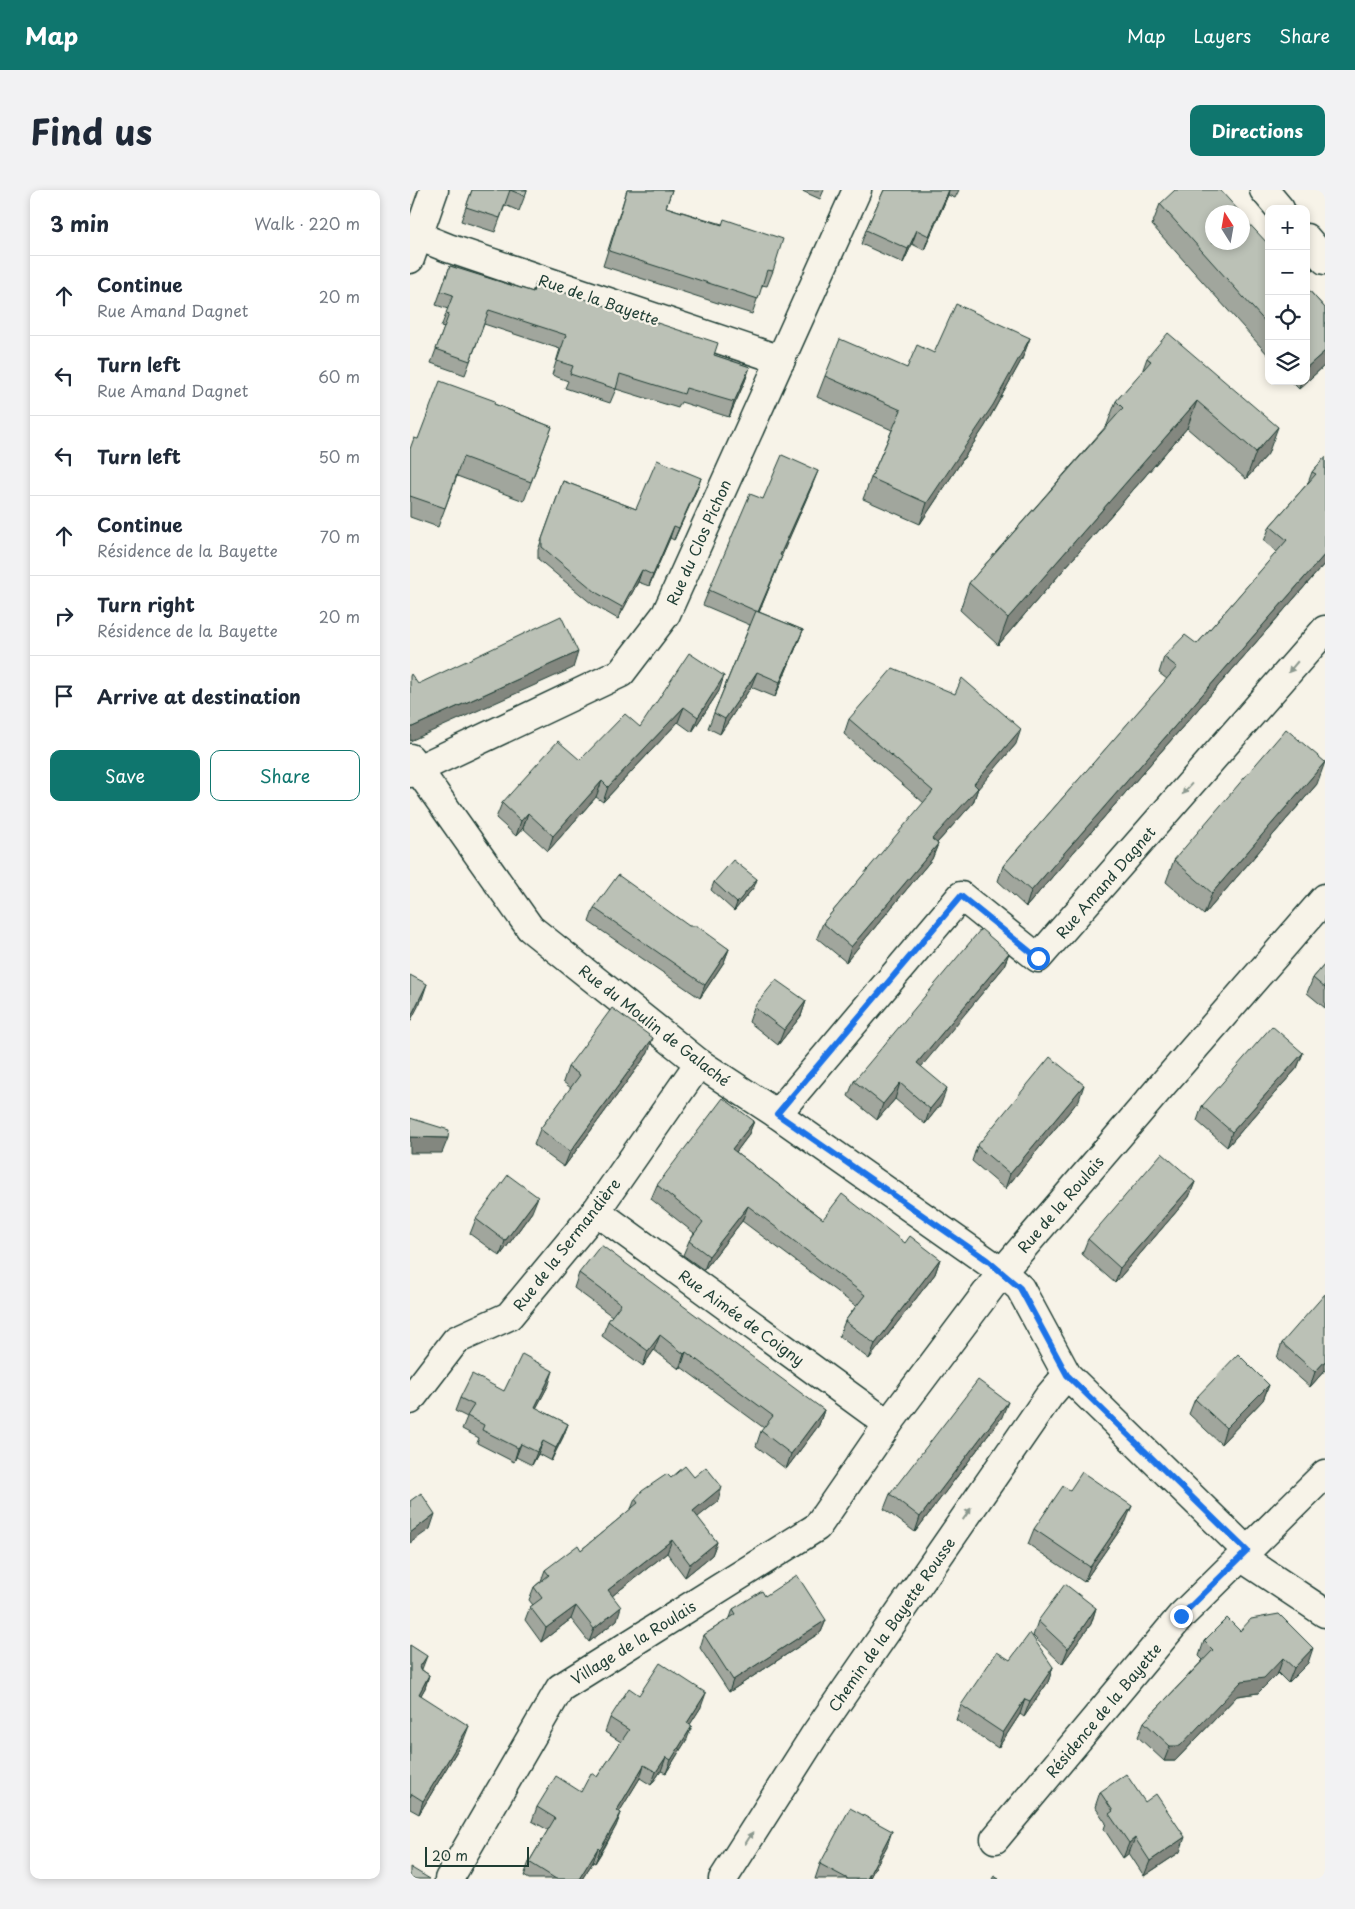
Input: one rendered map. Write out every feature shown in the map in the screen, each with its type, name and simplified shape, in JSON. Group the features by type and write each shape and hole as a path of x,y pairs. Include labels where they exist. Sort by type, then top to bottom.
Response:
{"street":[{"path":"414,248 434,190"},
{"name":"Rue du Clos Pichon","path":"413,767 621,673 666,614 857,190"},
{"path":"1264,190 1277,205"},
{"path":"1310,243 1325,260"},
{"name":"Rue de la Bayette","path":"414,248 448,248 781,360"},
{"name":"Rue Amand Dagnet","path":"777,1114 961,896 1038,958 1325,630"},
{"name":"Rue du Moulin de Galaché","path":"413,767 530,928 699,1063 777,1114 1002,1272"},
{"name":"Rue de la Roulais","path":"817,1527 888,1424 1002,1272 1325,898"},
{"name":"Rue de la Sermandière","path":"410,1400 456,1340 509,1316 596,1211 699,1063"},
{"name":"Rue Aimée de Coigny","path":"596,1211 888,1424"},
{"path":"1002,1272 1020,1288 1067,1375 1244,1554 1325,1613"},
{"name":"Chemin de la Bayette Rousse","path":"723,1879 814,1736 1049,1396 1067,1375"},
{"name":"Résidence de la Bayette","path":"995,1839 1181,1616 1325,1474"},
{"name":"Village de la Roulais","path":"449,1879 560,1688 817,1527"}],"building":[{"path":"472,190 510,190 500,218 466,207"},
{"path":"510,190 527,190 525,196"},
{"path":"627,190 672,190 666,207 722,225 724,219 783,239 773,271 767,270 758,299 609,251"},
{"path":"884,190 949,190 929,236 917,230 908,249 866,230"},
{"path":"1175,190 1220,190 1234,205 1205,205 1205,250 1250,250 1250,225 1265,241 1265,322 1160,204"},
{"path":"450,266 533,292 536,283 718,343 714,355 750,367 734,402 686,388 684,394 620,374 616,389 570,374 573,366 557,361 566,335 489,310 470,361 436,349 449,314 446,313 453,295 441,291"},
{"path":"1310,291 1325,308 1325,351 1310,364"},
{"path":"956,304 1030,338 993,405 927,503 871,478 901,410 825,376 840,339 907,368 917,345 934,353"},
{"path":"1168,333 1278,427 1256,452 1197,401 1008,618 969,583 1123,408 1116,401 1151,361 1147,358"},
{"path":"440,381 495,401 494,404 552,427 531,482 463,457 445,508 410,496 410,449 414,438 418,439"},
{"path":"782,455 818,471 780,555 782,556 758,612 709,590 750,494 763,499"},
{"path":"1325,457 1325,554 1031,891 1003,866 1177,667 1164,657 1185,635 1197,644 1287,540 1270,526 1316,474 1312,472"},
{"path":"657,460 701,478 679,528 674,526 653,575 642,570 622,607 597,593 542,547 542,539 563,481 636,509"},
{"path":"756,611 803,630 780,682 757,672 725,719 714,713"},
{"path":"561,616 578,652 410,728 411,674 418,684"},
{"path":"689,653 724,676 698,717 684,707 608,787 602,781 553,836 528,813 521,821 502,803 558,741 580,760 625,714 640,727"},
{"path":"893,668 955,694 962,678 1021,729 974,784 978,788 932,839 938,844 851,947 823,923 933,791 849,719"},
{"path":"1286,729 1325,762 1212,893 1174,860"},
{"path":"733,860 757,879 737,903 714,882"},
{"path":"618,875 689,926 697,926 729,949 705,985 594,908"},
{"path":"981,929 1009,953 917,1063 947,1088 930,1109 900,1083 883,1104 854,1081"},
{"path":"1325,964 1325,988 1313,978"},
{"path":"410,975 427,984 410,1018"},
{"path":"776,980 806,1001 784,1030 754,1007"},
{"path":"612,1008 653,1038 570,1152 540,1129 580,1075 568,1067"},
{"path":"1272,1026 1303,1053 1232,1132 1202,1106"},
{"path":"1050,1057 1084,1085 1010,1174 977,1146"},
{"path":"723,1098 754,1121 732,1149 823,1219 842,1194 905,1243 910,1236 940,1259 875,1344 845,1321 865,1295 748,1206 709,1256 689,1241 703,1222 657,1185"},
{"path":"410,1118 449,1130 448,1138 410,1137"},
{"path":"1162,1153 1195,1182 1120,1268 1088,1239"},
{"path":"508,1175 538,1197 505,1241 476,1219"},
{"path":"601,1245 824,1410 791,1454 761,1431 773,1416 686,1352 684,1354 660,1335 648,1351 608,1321 621,1304 579,1273"},
{"path":"1325,1294 1325,1361 1315,1372 1282,1343"},
{"path":"522,1354 553,1371 535,1407 568,1424 556,1448 543,1441 537,1452 521,1444 518,1448 482,1430 484,1425 467,1416 474,1405 460,1398 472,1374 504,1391"},
{"path":"1238,1354 1269,1385 1226,1428 1195,1399"},
{"path":"978,1380 1008,1402 920,1517 890,1494"},
{"path":"685,1466 694,1477 706,1467 722,1487 693,1511 717,1542 690,1564 672,1540 608,1590 621,1607 594,1629 576,1606 546,1628 530,1607 542,1598 534,1587 549,1575 545,1570 578,1545 581,1550 638,1503 635,1499 642,1491 667,1474 671,1478"},
{"path":"1082,1472 1132,1506 1090,1567 1034,1529 1063,1486 1070,1490"},
{"path":"421,1493 435,1514 410,1533 410,1501"},
{"path":"797,1575 826,1620 733,1680 704,1635 736,1614 733,1609 762,1591 765,1596"},
{"path":"1065,1584 1096,1608 1068,1649 1038,1621"},
{"path":"1279,1614 1313,1648 1294,1668 1283,1658 1264,1678 1242,1681 1180,1746 1170,1746 1144,1722 1213,1650 1204,1641 1227,1618 1240,1631 1251,1619"},
{"path":"1030,1633 1053,1667 1030,1701 1025,1699 1003,1733 961,1705 997,1652 1010,1660"},
{"path":"410,1645 427,1656 419,1668 429,1675 419,1694 469,1726 423,1801 412,1794 410,1797"},
{"path":"660,1663 706,1693 687,1723 692,1726 671,1760 666,1757 656,1772 644,1765 617,1810 621,1813 600,1850 598,1848 579,1879 556,1879 529,1862 555,1818 537,1807 556,1776 581,1792 591,1773 597,1777 629,1730 610,1718 629,1688 639,1695"},
{"path":"1126,1774 1145,1802 1156,1794 1185,1837 1150,1861 1135,1838 1129,1843 1109,1814 1113,1811 1100,1792"},
{"path":"850,1808 892,1831 867,1879 848,1879 820,1864"},
{"path":"410,1867 430,1879 410,1879"}],"route":[{"path":"1038,958 961,896 777,1114 987,1260 1020,1288 1067,1375 1247,1551 1181,1616"}]}
